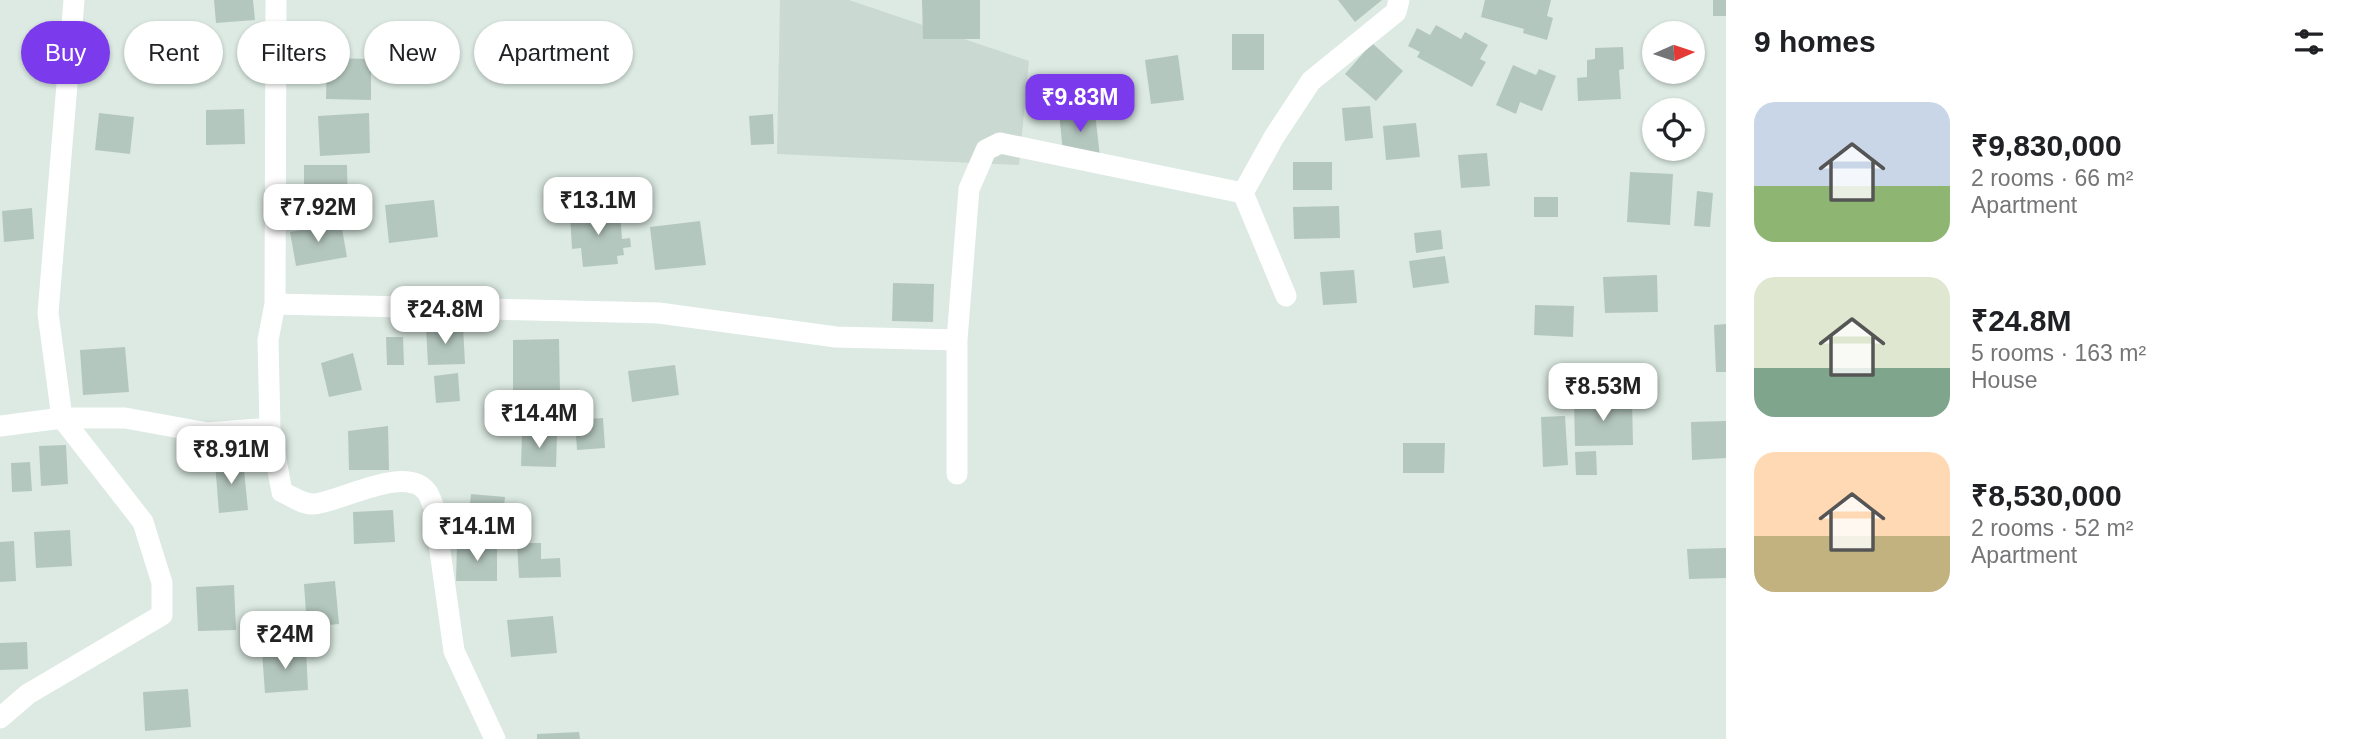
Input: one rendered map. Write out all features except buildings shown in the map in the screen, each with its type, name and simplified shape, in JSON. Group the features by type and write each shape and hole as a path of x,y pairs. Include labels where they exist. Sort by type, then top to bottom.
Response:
{"street":[{"path":"0,718 28,694 162,615 162,583 144,522 62,418 48,313 74,0"},
{"path":"276,0 275,304 268,340 270,428 282,492 312,504 370,486 414,482 427,492 433,508 454,651 495,739"},
{"path":"1243,194 1274,137 1311,81 1396,12 1399,0"},
{"path":"957,474 957,340 969,189 986,150 1000,143 1243,194"},
{"path":"1243,194 1286,296"},
{"path":"275,304 659,313 836,337 957,340"},
{"path":"0,426 62,418 125,418 208,433 270,428"}],"shaded area":[{"path":"780,0 849,0 1029,61 1019,165 777,154"}]}
